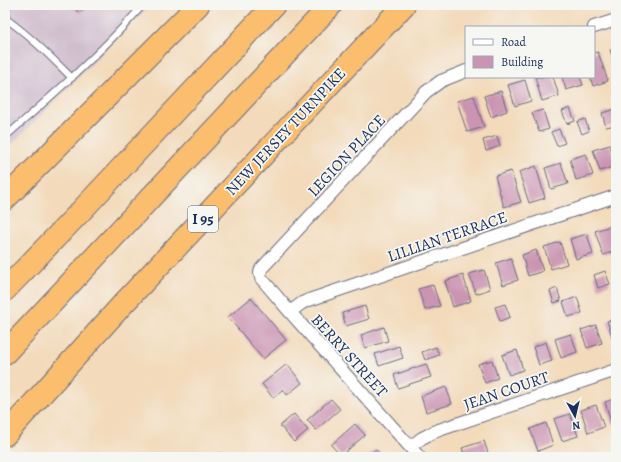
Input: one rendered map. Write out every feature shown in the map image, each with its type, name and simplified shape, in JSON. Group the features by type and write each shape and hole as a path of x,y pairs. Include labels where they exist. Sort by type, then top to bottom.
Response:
{"highway":[{"path":"5,199 198,5"},
{"path":"5,290 274,5"},
{"path":"5,353 330,5"},
{"name":"NEW JERSEY TURNPIKE","path":"5,435 122,306 404,5"},
{"path":"5,359 46,309"}],"street":[{"path":"595,27 616,20"},
{"name":"LEGION PLACE","path":"260,274 261,269 426,92 441,81 465,71"},
{"name":"LILLIAN TERRACE","path":"290,312 308,300 616,196"},
{"name":"BERRY STREET","path":"260,274 261,278 290,312 419,457"},
{"name":"JEAN COURT","path":"410,447 422,438 436,431 616,370"}],"lane":[{"path":"6,5 5,18 24,32 72,78"},
{"path":"5,137 72,78 105,46 143,5"}],"shaded area":[{"path":"5,5 150,5 5,151"}],"building":[{"path":"72,5 89,5 79,13"},
{"path":"616,49 616,68 610,50"},
{"path":"598,52 608,81 593,86 590,78 595,78 595,53"},
{"path":"535,78 553,78 559,96 542,101"},
{"path":"562,78 580,78 583,85 566,90"},
{"path":"525,80 531,101 515,106 508,85"},
{"path":"501,91 507,111 491,117 484,96"},
{"path":"474,96 484,127 467,132 457,101"},
{"path":"570,108 575,121 567,124 562,111"},
{"path":"616,109 616,125 606,127 602,113"},
{"path":"543,110 549,129 539,132 532,113"},
{"path":"585,119 589,131 582,134 577,122"},
{"path":"559,129 565,143 557,146 551,132"},
{"path":"497,136 500,146 486,151 483,140"},
{"path":"610,145 616,166 600,171 593,150"},
{"path":"586,154 593,175 576,180 570,159"},
{"path":"561,163 568,184 551,189 545,168"},
{"path":"536,166 545,198 529,203 519,172"},
{"path":"511,171 521,202 504,207 495,176"},
{"path":"610,226 616,244 616,251 603,255 595,231"},
{"path":"587,234 593,254 576,259 570,239"},
{"path":"560,242 567,264 551,269 544,247"},
{"path":"536,250 543,271 528,276 522,255"},
{"path":"511,258 518,280 503,285 496,263"},
{"path":"484,270 490,289 476,294 469,274"},
{"path":"605,271 610,284 598,288 594,275"},
{"path":"463,275 471,301 453,307 445,281"},
{"path":"433,285 440,306 425,310 418,289"},
{"path":"557,288 561,301 554,303 550,291"},
{"path":"577,297 582,313 568,317 563,302"},
{"path":"251,298 286,340 263,359 228,317"},
{"path":"505,304 510,317 500,321 495,307"},
{"path":"365,306 369,319 346,326 342,313"},
{"path":"616,319 616,338 613,339 607,321"},
{"path":"596,325 602,343 587,348 581,330"},
{"path":"384,327 388,341 365,348 361,335"},
{"path":"571,334 577,352 561,358 555,339"},
{"path":"546,342 552,361 539,365 533,347"},
{"path":"399,346 403,358 379,366 375,354"},
{"path":"436,347 439,355 425,360 422,352"},
{"path":"517,350 523,370 509,375 502,355"},
{"path":"492,360 498,378 485,383 478,364"},
{"path":"287,364 302,383 287,395 283,389 273,398 262,384"},
{"path":"426,364 431,377 398,388 394,375"},
{"path":"446,387 452,404 426,412 421,396"},
{"path":"616,398 616,423 612,425 605,402"},
{"path":"331,399 340,409 316,430 307,420"},
{"path":"596,405 604,427 588,433 581,410"},
{"path":"294,414 308,430 294,442 280,426"},
{"path":"570,414 578,436 562,441 554,419"},
{"path":"546,423 553,445 538,451 530,429"},
{"path":"355,424 365,435 341,456 331,445"},
{"path":"484,441 489,456 465,457 462,448"},
{"path":"376,449 382,457 367,457"},
{"path":"222,453 222,457 212,457 212,454"}]}
